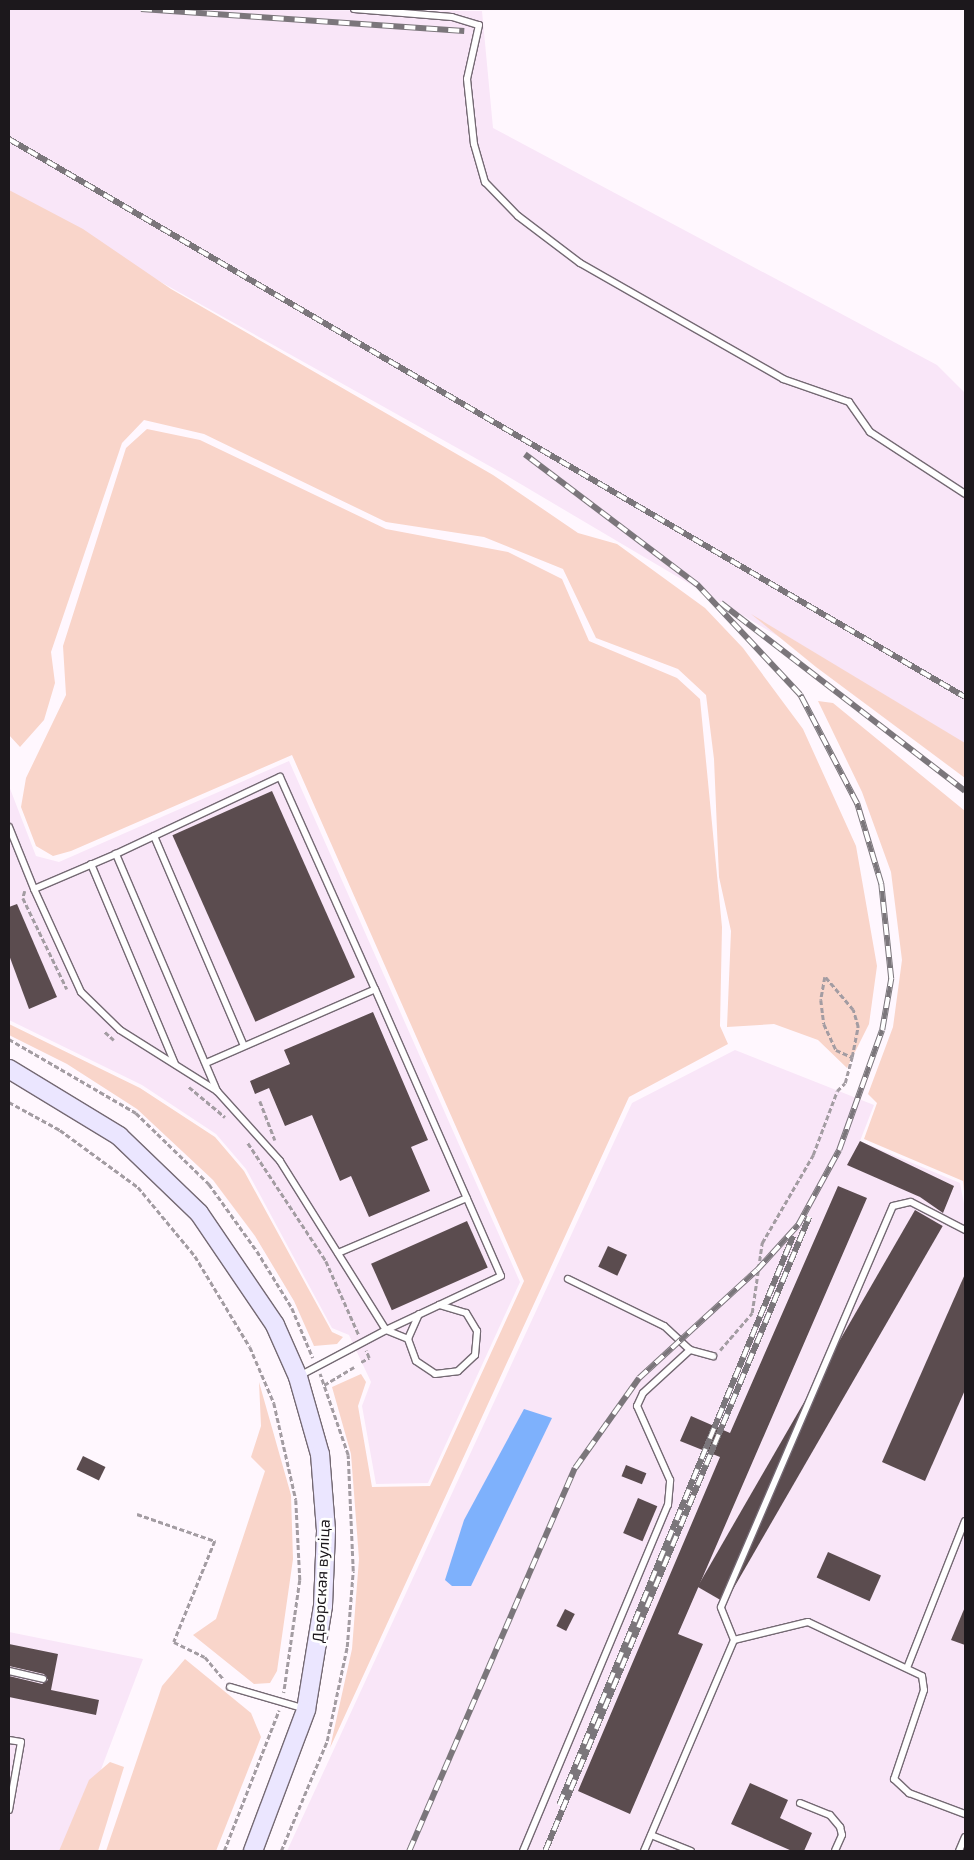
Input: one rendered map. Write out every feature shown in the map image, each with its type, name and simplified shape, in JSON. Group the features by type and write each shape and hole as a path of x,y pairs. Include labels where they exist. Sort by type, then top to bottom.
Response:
{"street":[{"name":"Дворская вуліца","path":"9,1069 119,1136 199,1213 275,1325 298,1377 320,1454 326,1531 323,1606 306,1710 253,1851"}],"lane":[{"path":"354,9 452,16 479,25 466,80 474,144 485,182 518,216 580,263 783,379 849,402 870,432 965,494"},
{"path":"34,889 116,854 280,777 501,1276 424,1310 316,1365 298,1377"},
{"path":"9,827 34,889 81,992 120,1030 218,1091 280,1161 386,1330 408,1339"},
{"path":"154,836 244,1046"},
{"path":"116,854 218,1091"},
{"path":"91,864 175,1064"},
{"path":"206,1063 375,989"},
{"path":"338,1253 467,1198"},
{"path":"644,1851 734,1640 721,1608 893,1206 911,1202 965,1230"},
{"path":"568,1279 664,1326 690,1350 713,1356"},
{"path":"424,1310 410,1328 408,1339 410,1351 424,1369 447,1374 468,1364 478,1343 473,1321 456,1307 434,1306"},
{"path":"523,1851 668,1505 670,1480 637,1406 643,1393 690,1350"},
{"path":"907,1668 965,1521"},
{"path":"734,1640 808,1622 922,1676 924,1690 894,1779 909,1793 965,1814"},
{"path":"9,1672 43,1678"},
{"path":"230,1687 306,1710"},
{"path":"9,1740 22,1742 9,1810"},
{"path":"800,1804 830,1815 840,1827 842,1835 835,1851"},
{"path":"651,1835 691,1851"},
{"path":"959,1851 965,1836"}],"path":[{"path":"34,889 22,893 23,898 72,997"},
{"path":"713,1356 752,1314 762,1243 814,1155 852,1057 858,1027 853,1010 825,977 820,1000 824,1024 836,1050 852,1057"},
{"path":"98,1024 119,1043"},
{"path":"9,1039 136,1113 209,1184 292,1308 324,1385 348,1455 353,1571 347,1647 327,1742 281,1851"},
{"path":"182,1083 230,1121"},
{"path":"9,1102 60,1130 138,1187 195,1256 250,1347 274,1403 296,1500 300,1580 281,1703 224,1851"},
{"path":"242,1134 326,1262 369,1358 361,1362"},
{"path":"324,1385 354,1367"},
{"path":"138,1514 215,1541 174,1642 205,1657 230,1687"}],"shaded area":[{"path":"9,9 482,11 493,128 937,365 965,393 965,747 502,473 9,197"},
{"path":"9,190 83,229 171,289 493,475 578,533 617,544 705,608 743,648 803,729 856,846 877,966 869,1024 847,1068 818,1040 774,1024 727,1027 731,931 719,877 714,759 706,695 678,669 596,638 563,569 484,537 386,522 204,434 144,420 122,443 51,652 55,683 44,720 20,747 9,735"},
{"path":"147,429 200,440 386,529 508,552 562,579 589,641 677,678 700,699 722,927 720,1026 728,1044 629,1097 330,1748 352,1649 359,1559 351,1454 332,1387 361,1374 366,1382 358,1406 372,1487 430,1486 524,1281 292,755 71,851 53,856 36,846 21,807 26,778 66,695 63,646 126,448"},
{"path":"751,614 965,743 965,778 816,667"},
{"path":"818,701 833,703 965,811 965,1202 963,1181 864,1139 877,1103 868,1094 893,1027 902,960 891,872 862,792"},
{"path":"289,761 520,1282 428,1483 376,1484 362,1406 371,1382 349,1335 332,1328 246,1169 216,1134 142,1085 9,1020 9,786 36,856 59,862"},
{"path":"9,1024 140,1088 215,1137 244,1171 332,1332 343,1337 337,1344 314,1346 294,1301 255,1236 213,1180 137,1109 67,1064 9,1035"},
{"path":"735,1050 874,1105 860,1141 960,1183 965,1209 965,1851 287,1851 632,1103"},
{"path":"259,1382 291,1495 293,1559 277,1671 270,1683 254,1684 193,1635 216,1619 265,1471 251,1457 261,1426"},
{"path":"9,1632 143,1659 70,1851 9,1851"},
{"path":"185,1659 251,1713 261,1737 216,1851 106,1851 162,1686"},
{"path":"110,1762 124,1767 98,1851 59,1851 89,1780"}],"water":[{"path":"524,1409 552,1418 471,1586 452,1586 445,1580 464,1520"}],"building":[{"path":"272,791 355,977 255,1022 172,835"},
{"path":"17,904 57,997 29,1009 9,955 9,907"},
{"path":"373,1012 428,1140 411,1147 430,1191 369,1217 351,1176 340,1181 312,1115 285,1126 269,1088 255,1094 250,1081 290,1064 284,1050"},
{"path":"860,1141 954,1186 943,1213 920,1197 847,1165"},
{"path":"838,1186 867,1198 678,1634 703,1644 630,1814 578,1791 720,1457 680,1441 691,1416 730,1433"},
{"path":"915,1210 943,1226 725,1603 698,1587"},
{"path":"467,1221 488,1268 392,1310 371,1264"},
{"path":"608,1246 627,1255 617,1276 598,1267"},
{"path":"965,1274 965,1390 925,1481 882,1462"},
{"path":"83,1456 105,1467 99,1480 76,1469"},
{"path":"626,1465 646,1473 642,1484 622,1476"},
{"path":"638,1498 657,1506 642,1541 623,1533"},
{"path":"828,1552 881,1576 870,1601 817,1578"},
{"path":"965,1607 965,1645 951,1640"},
{"path":"565,1609 575,1614 566,1631 556,1626"},
{"path":"9,1644 58,1654 51,1690 99,1700 96,1715 9,1697 9,1676 42,1684 48,1680 44,1674 9,1666"},
{"path":"750,1783 788,1800 780,1818 812,1833 804,1851 792,1851 731,1824"}],"railway":[{"path":"141,9 464,31"},
{"path":"9,139 965,697"},
{"path":"409,1851 575,1468 639,1378 757,1270 798,1225 839,1150 882,1030 891,979 881,884 857,804 800,695 697,585 525,455"},
{"path":"721,603 965,791"},
{"path":"545,1851 809,1217"},
{"path":"559,1805 793,1236"}]}
